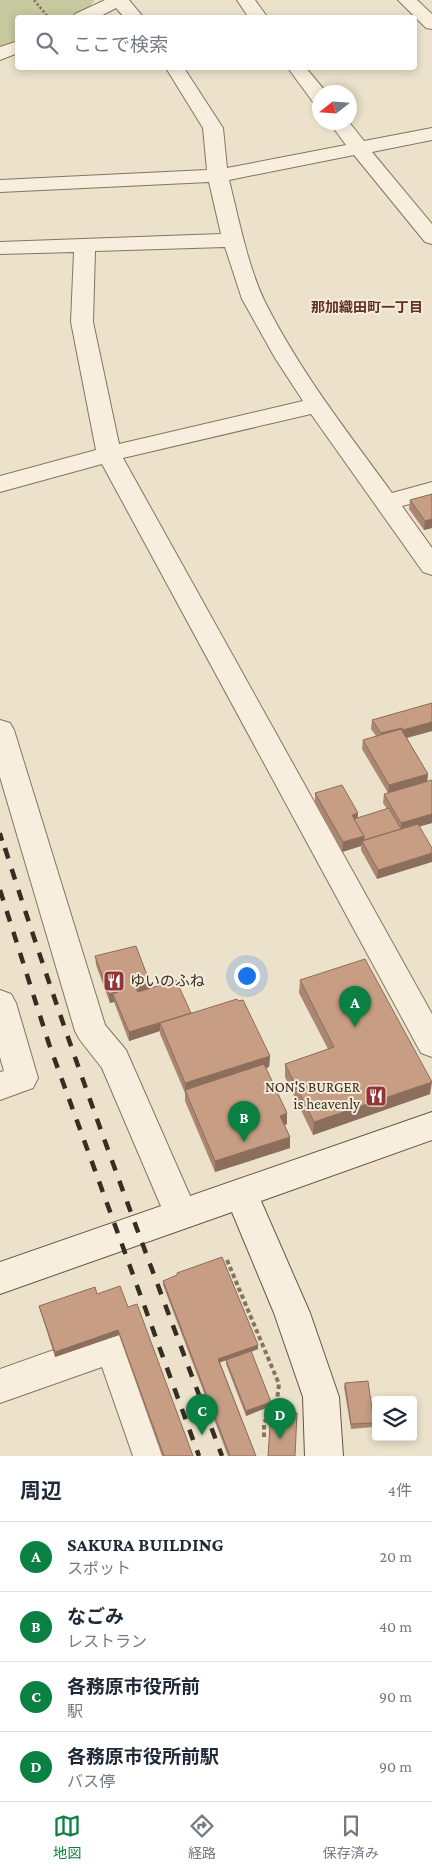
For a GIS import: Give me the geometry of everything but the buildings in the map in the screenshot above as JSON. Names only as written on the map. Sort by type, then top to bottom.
[{"type":"street","points":[[87,15],[119,0],[132,15]]},
{"type":"street","points":[[246,0],[257,15]]},
{"type":"street","points":[[407,0],[432,24]]},
{"type":"street","points":[[0,54],[15,47]]},
{"type":"street","points":[[177,70],[213,128],[218,176],[233,240],[253,299],[286,358],[317,405],[432,566]]},
{"type":"street","points":[[299,70],[312,88]]},
{"type":"street","points":[[344,130],[432,238]]},
{"type":"street","points":[[0,186],[218,176],[432,134]]},
{"type":"street","points":[[0,248],[233,240]]},
{"type":"street","points":[[85,244],[82,322],[109,454],[432,1044]]},
{"type":"street","points":[[0,484],[109,454],[317,405]]},
{"type":"street","points":[[387,502],[432,490]]},
{"type":"street","points":[[0,730],[91,1031],[115,1060],[181,1214]]},
{"type":"street","points":[[0,1003],[22,1078],[0,1086]]},
{"type":"street","points":[[0,1278],[432,1126]]},
{"type":"street","points":[[241,1194],[292,1313],[318,1388],[324,1428],[324,1456]]},
{"type":"street","points":[[0,1386],[113,1346],[152,1456]]},
{"type":"path","points":[[34,0],[46,15]]},
{"type":"path","points":[[227,1260],[279,1384],[276,1408],[264,1422],[264,1437]]},
{"type":"green space","points":[[0,0],[94,0],[89,8],[74,15],[15,15],[15,42],[0,49]]},
{"type":"railway","points":[[0,833],[5,850]]},
{"type":"railway","points":[[5,848],[82,1078],[222,1456]]},
{"type":"railway","points":[[0,890],[49,1044],[199,1456]]},
{"type":"place","name":"ゆいのふね","points":[[114,981]]},
{"type":"place","name":"SAKURA BUILDING","points":[[355,1027]]},
{"type":"place","name":"NON'S BURGER is heavenly","points":[[376,1096]]},
{"type":"place","name":"なごみ","points":[[244,1142]]},
{"type":"place","name":"各務原市役所前","points":[[202,1435]]},
{"type":"place","name":"各務原市役所前駅","points":[[280,1439]]},
{"type":"district","name":"那加織田町一丁目","points":[[367,307]]}]
